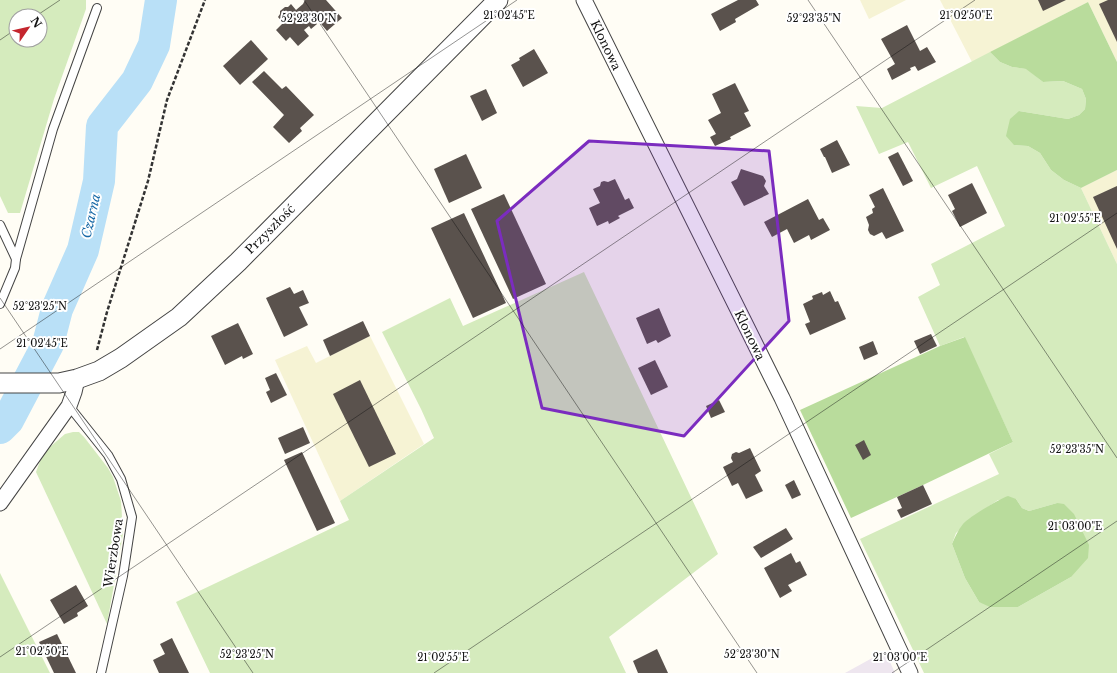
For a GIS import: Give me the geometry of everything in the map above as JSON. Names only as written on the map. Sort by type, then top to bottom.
[{"type":"street","name":"Przyszłość","points":[[0,383],[76,379],[121,358],[179,317],[238,262],[498,0]]},
{"type":"street","name":"Klonowa","points":[[584,0],[782,398],[910,673]]},
{"type":"street","points":[[0,503],[69,406],[74,392],[76,379]]},
{"type":"lane","points":[[0,304],[15,268],[16,259],[53,129],[97,8]]},
{"type":"lane","points":[[0,225],[16,259]]},
{"type":"lane","name":"Wierzbowa","points":[[69,406],[108,455],[121,479],[132,517],[123,576],[101,673]]},
{"type":"path","points":[[76,379],[107,312],[148,182],[166,100],[205,0]]},
{"type":"highlighted area","points":[[589,141],[769,151],[789,321],[684,436],[542,408],[497,221]]},
{"type":"shaded area","points":[[860,0],[906,0],[869,19]]},
{"type":"shaded area","points":[[940,0],[1117,0],[1117,62],[1088,2],[972,62]]},
{"type":"shaded area","points":[[1117,170],[1117,264],[1081,188]]},
{"type":"shaded area","points":[[370,336],[424,444],[340,501],[275,360],[307,346],[316,363]]},
{"type":"shaded area","points":[[885,651],[895,673],[845,673]]},
{"type":"green space","points":[[0,0],[86,0],[86,9],[54,99],[20,213],[8,213],[0,196]]},
{"type":"green space","points":[[1088,2],[1117,62],[1117,170],[1081,188],[1064,180],[1051,170],[1040,153],[1028,146],[1014,145],[1006,136],[1010,119],[1019,111],[1068,119],[1079,115],[1085,109],[1086,99],[1082,89],[1063,81],[1043,82],[1026,69],[1012,67],[1000,62],[990,52]]},
{"type":"green space","points":[[990,52],[1000,62],[1012,67],[1027,69],[1043,82],[1063,81],[1082,89],[1086,99],[1085,109],[1079,115],[1068,119],[1019,111],[1014,145],[1028,146],[1040,153],[1051,170],[1064,180],[1081,188],[1117,264],[1117,673],[924,673],[860,539],[999,474],[989,454],[1013,442],[964,337],[940,346],[918,297],[940,285],[931,264],[1005,226],[977,166],[931,188],[908,142],[879,154],[856,106],[882,108]],"holes":[[[1016,499],[1022,508],[1029,511],[1057,503],[1071,577],[1018,607],[979,602],[965,578],[952,544],[956,533],[982,511],[998,500]]]},
{"type":"green space","points":[[584,272],[718,554],[609,637],[626,673],[210,673],[176,602],[349,520],[340,501],[434,438],[382,332],[450,298],[463,326]]},
{"type":"green space","points":[[965,337],[1013,442],[851,518],[800,410],[940,346]]},
{"type":"green space","points":[[79,432],[84,437],[108,468],[113,477],[121,501],[123,534],[107,624],[36,472],[43,453],[65,434]]},
{"type":"green space","points":[[1008,496],[1016,499],[1022,508],[1029,511],[1057,503],[1064,504],[1074,514],[1089,545],[1088,558],[1071,577],[1018,607],[990,607],[979,602],[965,578],[952,544],[955,536],[966,521],[984,508]]},
{"type":"green space","points":[[0,573],[50,673],[0,673]]},
{"type":"building","points":[[305,0],[326,0],[342,18],[327,31],[317,19],[314,21],[317,24],[311,29],[309,26],[304,30],[309,36],[298,46],[290,37],[286,41],[276,30],[283,23],[278,17],[280,11],[291,4],[296,10]]},
{"type":"building","points":[[738,0],[756,0],[759,5],[735,19],[736,22],[720,31],[711,14]]},
{"type":"building","points":[[1038,0],[1066,0],[1043,11]]},
{"type":"building","points":[[1108,0],[1117,0],[1117,42],[1099,4]]},
{"type":"building","points":[[907,25],[920,51],[927,47],[936,62],[918,71],[915,66],[910,68],[911,70],[892,80],[887,69],[895,64],[881,39]]},
{"type":"building","points":[[251,40],[268,59],[240,85],[223,66]]},
{"type":"building","points":[[534,49],[548,73],[523,87],[511,65]]},
{"type":"building","points":[[264,71],[282,89],[286,86],[314,115],[300,128],[302,131],[289,143],[273,127],[284,115],[252,82]]},
{"type":"building","points":[[735,83],[749,111],[744,113],[751,126],[730,137],[731,139],[715,146],[710,137],[716,134],[708,120],[721,113],[712,94]]},
{"type":"building","points":[[486,89],[497,113],[482,121],[470,96]]},
{"type":"building","points":[[837,140],[850,165],[832,173],[820,149]]},
{"type":"building","points":[[898,152],[913,181],[903,186],[888,157]]},
{"type":"building","points":[[466,154],[482,188],[449,203],[434,169]]},
{"type":"building","points":[[741,169],[763,176],[766,181],[764,186],[769,194],[744,206],[731,182],[737,179]]},
{"type":"building","points":[[615,179],[625,200],[629,198],[634,208],[618,216],[620,218],[609,224],[608,221],[597,226],[589,208],[600,203],[593,189],[600,186],[601,182],[608,182]]},
{"type":"building","points":[[972,183],[987,213],[960,227],[952,211],[955,209],[948,195]]},
{"type":"building","points":[[1117,186],[1117,249],[1093,197]]},
{"type":"building","points":[[883,188],[904,231],[886,239],[882,232],[874,236],[870,234],[866,217],[873,213],[872,209],[875,207],[869,195]]},
{"type":"building","points":[[504,194],[546,284],[513,299],[471,209]]},
{"type":"building","points":[[808,199],[819,220],[823,218],[830,230],[811,240],[809,235],[794,243],[787,229],[772,237],[764,222]]},
{"type":"building","points":[[464,213],[506,303],[473,318],[431,228]]},
{"type":"building","points":[[290,287],[294,294],[303,290],[309,303],[299,307],[308,325],[284,337],[266,298]]},
{"type":"building","points":[[830,291],[835,302],[838,301],[846,319],[810,335],[805,324],[810,322],[803,304],[813,299],[812,296],[822,292],[823,295]]},
{"type":"building","points":[[659,308],[671,336],[658,343],[656,340],[647,344],[636,318]]},
{"type":"building","points":[[363,321],[370,336],[330,356],[323,340]]},
{"type":"building","points":[[238,323],[253,354],[243,359],[242,356],[225,365],[211,336]]},
{"type":"building","points":[[931,334],[937,346],[920,354],[914,341]]},
{"type":"building","points":[[873,341],[878,354],[864,360],[859,347]]},
{"type":"building","points":[[655,360],[668,387],[651,395],[638,368]]},
{"type":"building","points":[[276,373],[287,395],[271,403],[266,392],[270,390],[265,378]]},
{"type":"building","points":[[360,380],[396,454],[369,467],[333,394]]},
{"type":"building","points":[[719,400],[725,412],[711,418],[706,406]]},
{"type":"building","points":[[303,427],[310,443],[285,454],[278,438]]},
{"type":"building","points":[[864,440],[871,455],[863,460],[855,445]]},
{"type":"building","points":[[750,448],[761,471],[755,475],[763,491],[746,499],[738,483],[732,486],[723,467],[733,462],[731,458],[732,454],[736,452],[739,453]]},
{"type":"building","points":[[302,452],[335,523],[317,531],[284,460]]},
{"type":"building","points":[[794,480],[801,495],[792,499],[785,485]]},
{"type":"building","points":[[923,485],[932,504],[901,518],[897,510],[902,508],[897,497]]},
{"type":"building","points":[[786,528],[793,539],[761,558],[753,547]]},
{"type":"building","points":[[791,553],[796,563],[800,561],[807,575],[788,585],[792,591],[780,598],[764,568]]},
{"type":"building","points":[[76,585],[88,606],[77,613],[78,616],[64,624],[50,600]]},
{"type":"building","points":[[57,634],[76,673],[54,673],[39,642]]},
{"type":"building","points":[[172,638],[189,673],[159,673],[153,660],[165,654],[160,644]]},
{"type":"building","points":[[657,649],[668,673],[638,673],[633,661]]},
{"type":"waterway","name":"Czarna","points":[[0,428],[8,420],[48,344],[57,309],[83,250],[99,181],[102,126],[137,81],[154,45],[161,0]]}]
